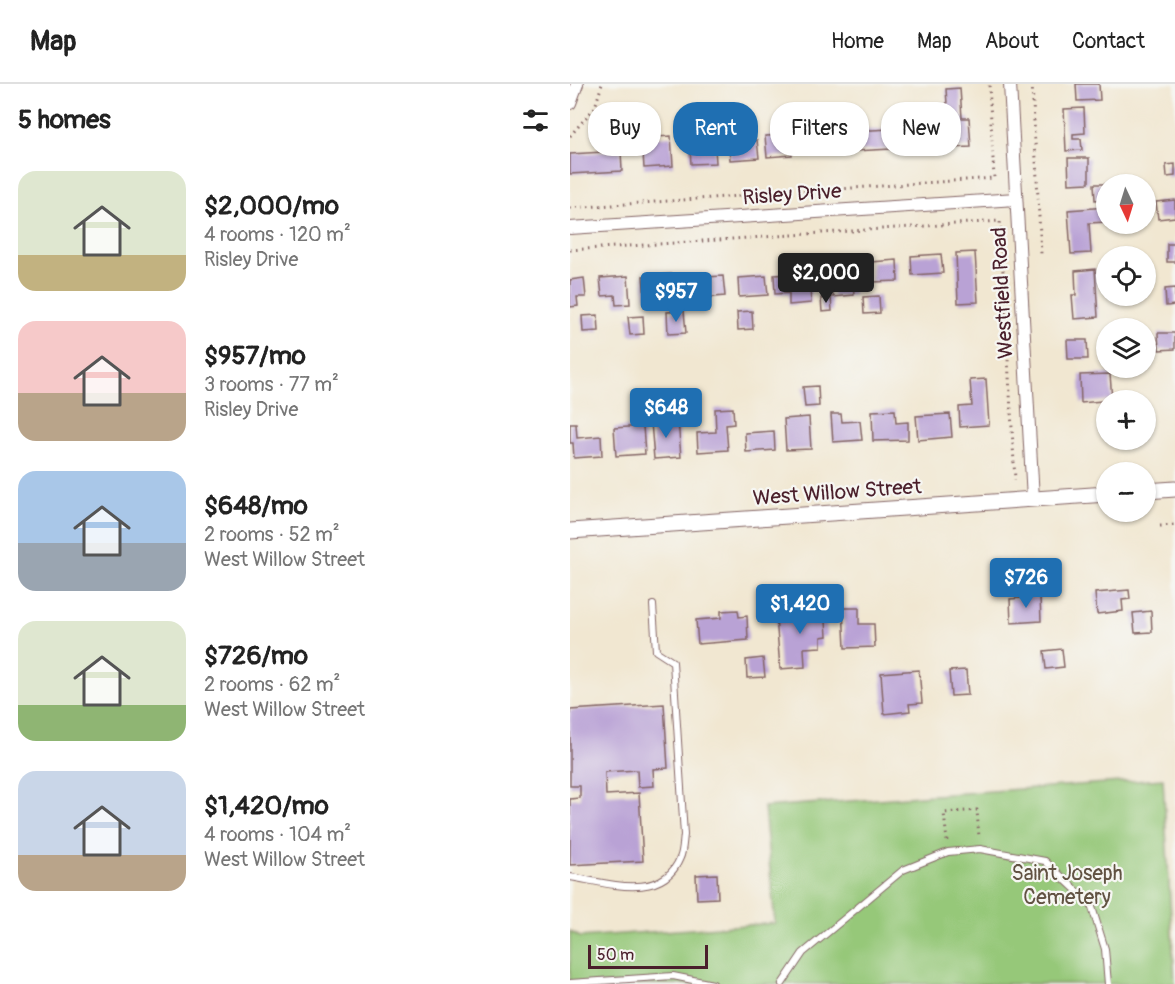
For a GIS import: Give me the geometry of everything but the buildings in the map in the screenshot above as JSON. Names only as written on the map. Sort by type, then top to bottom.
[{"type":"street","points":[[570,103],[577,84]]},
{"type":"street","name":"Westfield Road","points":[[1010,84],[1033,499]]},
{"type":"street","name":"Risley Drive","points":[[570,228],[1016,199]]},
{"type":"street","points":[[1156,490],[1175,489]]},
{"type":"street","name":"West Willow Street","points":[[570,531],[1096,495]]},
{"type":"lane","points":[[570,877],[641,888],[663,880],[680,859],[684,835],[673,662],[656,651],[653,605]]},
{"type":"lane","points":[[782,984],[803,953],[903,870],[948,852],[980,849],[1045,861],[1091,904],[1105,949],[1108,984]]},
{"type":"lane","points":[[570,983],[673,976],[712,984]]},
{"type":"path","points":[[570,136],[596,107],[602,84]]},
{"type":"path","points":[[570,208],[994,178],[989,84]]},
{"type":"path","points":[[1032,84],[1041,254]]},
{"type":"path","points":[[570,249],[1000,221],[1015,480]]},
{"type":"path","points":[[1161,526],[1175,525]]},
{"type":"path","points":[[948,852],[944,813],[977,810],[980,849]]},
{"type":"green space","name":"Saint Joseph Cemetery","points":[[1163,779],[1175,984],[570,984],[570,931],[580,937],[775,923],[764,807]]}]
